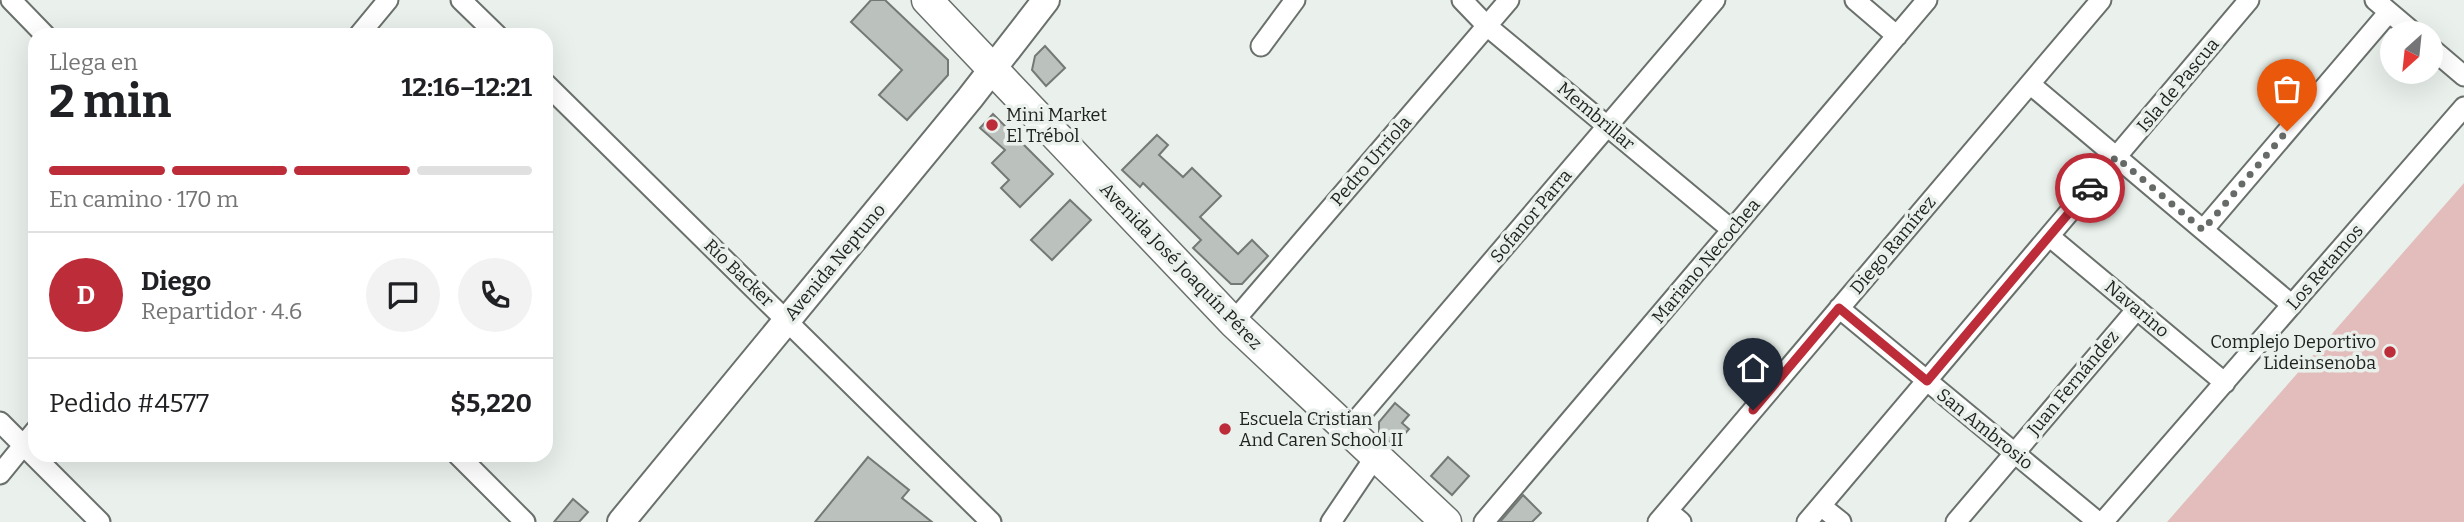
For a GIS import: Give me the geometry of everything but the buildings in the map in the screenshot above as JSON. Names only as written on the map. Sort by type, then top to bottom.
[{"type":"main road","name":"Avenida José Joaquín Pérez","points":[[927,0],[1233,321],[1446,522]]},
{"type":"main road","name":"Avenida Neptuno","points":[[621,522],[994,69],[1046,0]]},
{"type":"street","points":[[11,0],[38,28]]},
{"type":"street","points":[[365,28],[388,0]]},
{"type":"street","points":[[461,0],[490,28]]},
{"type":"street","points":[[1261,47],[1296,0]]},
{"type":"street","name":"Membrillar","points":[[1462,0],[1487,26],[1732,230]]},
{"type":"street","name":"Pedro Urriola","points":[[1233,321],[1509,0]]},
{"type":"street","name":"Sofanor Parra","points":[[1347,431],[1715,0]]},
{"type":"street","points":[[1855,0],[1897,36]]},
{"type":"street","name":"Mariano Necochea","points":[[1484,522],[1927,0]]},
{"type":"street","name":"Diego Ramírez","points":[[1669,518],[1839,308],[2101,0]]},
{"type":"street","name":"Isla de Pascua","points":[[1807,522],[2249,0]]},
{"type":"street","points":[[2203,230],[2382,6],[2400,21]]},
{"type":"street","points":[[2443,58],[2464,76]]},
{"type":"street","points":[[2030,83],[2292,305]]},
{"type":"street","name":"Río Backer","points":[[553,91],[991,522]]},
{"type":"street","name":"Los Retamos","points":[[2100,522],[2225,383],[2464,107]]},
{"type":"street","name":"Navarino","points":[[2049,236],[2225,383]]},
{"type":"street","name":"San Ambrosio","points":[[1839,308],[2100,522]]},
{"type":"street","name":"Juan Fernández","points":[[1956,522],[2137,309]]},
{"type":"street","points":[[0,422],[28,437]]},
{"type":"street","points":[[0,474],[28,439]]},
{"type":"street","points":[[1331,522],[1375,457]]},
{"type":"street","points":[[49,462],[100,522]]},
{"type":"street","points":[[465,462],[525,522]]},
{"type":"street","points":[[1821,506],[1841,522]]},
{"type":"shaded area","name":"Complejo Deportivo Lideinsenoba","points":[[2464,183],[2464,522],[2167,522]]},
{"type":"way so far","points":[[2090,188],[2116,157],[2203,230],[2287,131]]},
{"type":"place","name":"Mini Market El Trébol","points":[[992,125]]},
{"type":"place","name":"Complejo Deportivo Lideinsenoba","points":[[2390,352]]},
{"type":"place","name":"Escuela Cristian And Caren School II","points":[[1225,429]]},
{"type":"route","points":[[1753,410],[1839,308],[1927,381],[2090,188]]}]
